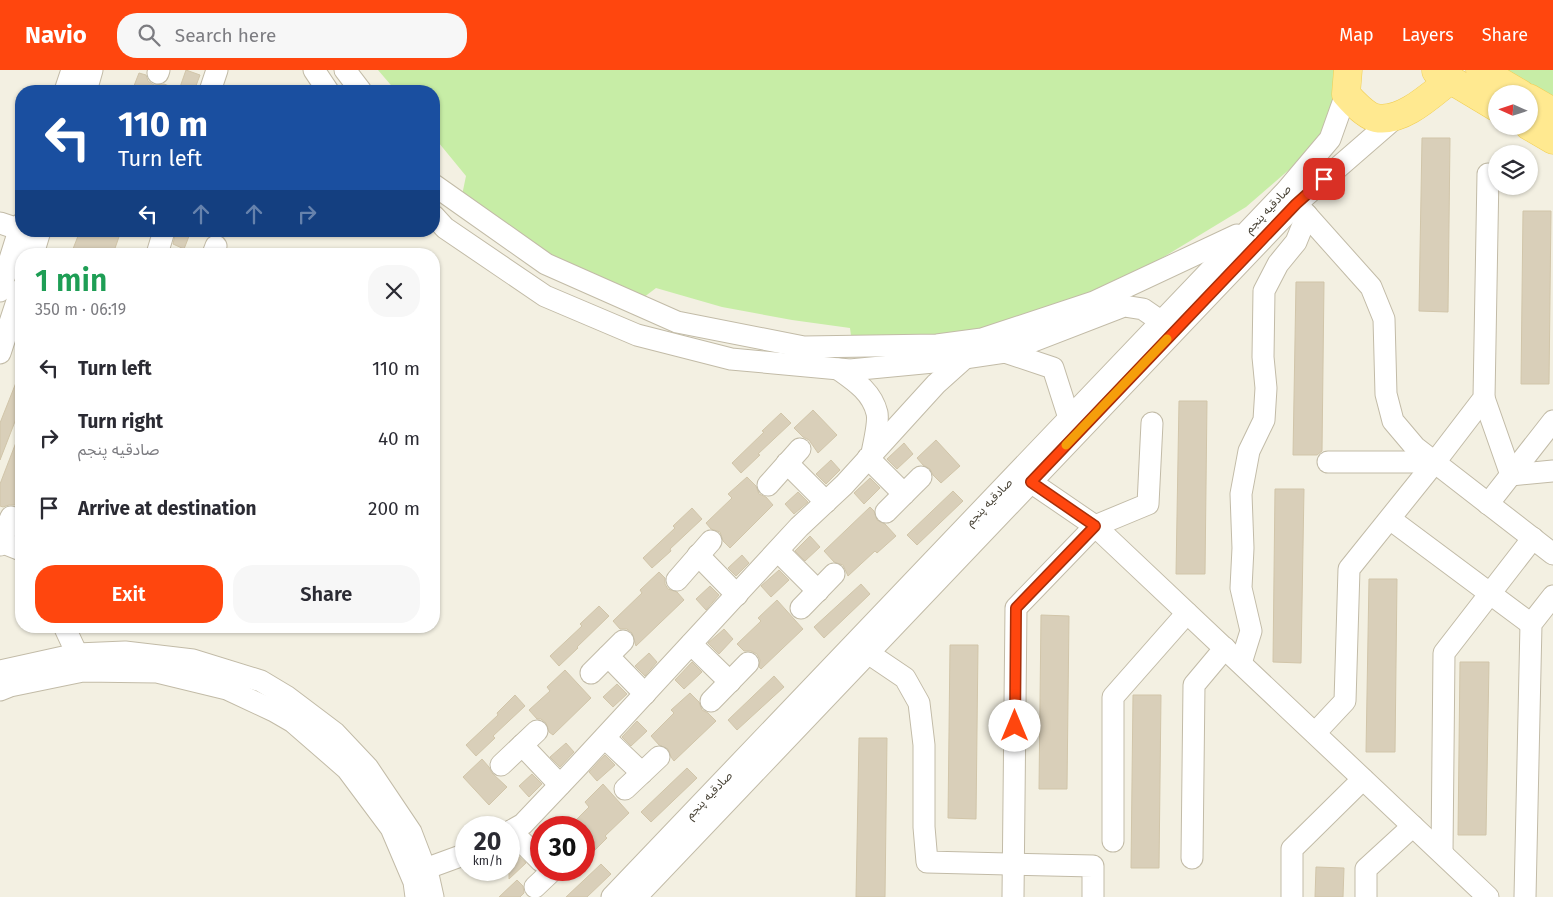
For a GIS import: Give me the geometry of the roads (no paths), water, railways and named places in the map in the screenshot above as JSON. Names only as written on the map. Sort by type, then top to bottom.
[{"type":"main road","points":[[1480,70],[1506,85]]},
{"type":"main road","points":[[1347,82],[1354,104],[1375,118],[1395,118],[1423,101],[1443,75],[1488,102]]},
{"type":"main road","points":[[1538,103],[1553,112]]},
{"type":"main road","points":[[1538,131],[1553,140]]},
{"type":"street","points":[[67,85],[72,70]]},
{"type":"street","points":[[88,85],[92,70]]},
{"type":"street","points":[[212,85],[218,70]]},
{"type":"street","points":[[314,70],[324,85]]},
{"type":"street","points":[[344,70],[356,85]]},
{"type":"street","name":"صادقیه پنجم","points":[[612,897],[861,648],[1168,326],[1249,230],[1296,203],[1330,139],[1347,82]]},
{"type":"street","name":"صادقیه پنجم","points":[[1024,477],[1069,418],[1296,203],[1395,118]]},
{"type":"street","points":[[1488,174],[1484,398],[1511,475]]},
{"type":"street","points":[[440,189],[546,264],[676,322],[804,347],[937,346],[982,339],[1094,302],[1249,230]]},
{"type":"street","points":[[1296,203],[1371,287],[1384,319],[1386,394],[1393,421],[1415,447],[1553,554]]},
{"type":"street","points":[[1241,663],[1251,631],[1241,588],[1243,548],[1242,494],[1249,451],[1264,420],[1266,388],[1263,357],[1264,291],[1278,264],[1296,242],[1296,203]]},
{"type":"street","points":[[440,223],[445,228],[545,296],[637,335],[730,359],[859,370],[965,358],[1004,352],[1124,306],[1143,309],[1168,326]]},
{"type":"street","points":[[0,291],[15,256]]},
{"type":"street","points":[[531,287],[546,264]]},
{"type":"street","points":[[0,353],[15,307]]},
{"type":"street","points":[[1004,352],[1053,368],[1069,418]]},
{"type":"street","points":[[520,826],[605,738],[799,527],[826,502],[936,384],[965,358]]},
{"type":"street","points":[[838,369],[858,383],[870,396],[878,414],[870,456]]},
{"type":"street","points":[[1315,733],[1345,702],[1349,569],[1484,398]]},
{"type":"street","points":[[1488,504],[1553,421]]},
{"type":"street","points":[[1013,897],[1016,608],[1095,526],[1148,504],[1152,424]]},
{"type":"street","points":[[768,484],[794,456],[826,502]]},
{"type":"street","points":[[870,456],[904,494]]},
{"type":"street","points":[[1328,462],[1435,462]]},
{"type":"street","points":[[1511,475],[1553,471]]},
{"type":"street","points":[[886,512],[921,477]]},
{"type":"street","points":[[1024,477],[1095,526],[1488,897]]},
{"type":"street","points":[[11,517],[1,544],[15,548]]},
{"type":"street","points":[[1390,519],[1531,624]]},
{"type":"street","points":[[1442,853],[1444,653],[1533,538]]},
{"type":"street","points":[[677,580],[705,548],[737,596]]},
{"type":"street","points":[[778,551],[818,591]]},
{"type":"street","points":[[801,608],[834,574]]},
{"type":"street","points":[[1525,897],[1531,624],[1553,596]]},
{"type":"street","points":[[1113,841],[1113,697],[1187,613]]},
{"type":"street","points":[[67,633],[77,654]]},
{"type":"street","points":[[591,673],[623,641]]},
{"type":"street","points":[[692,644],[730,682]]},
{"type":"street","points":[[861,648],[905,678],[919,703],[924,745],[926,862],[1093,866],[1093,897]]},
{"type":"street","name":"صادقیه پنجم","points":[[636,897],[861,648]]},
{"type":"street","points":[[1192,858],[1194,685],[1225,648]]},
{"type":"street","points":[[3,679],[77,654],[125,652],[193,660],[261,681],[293,722],[347,769],[391,828],[414,882],[416,897]]},
{"type":"street","points":[[608,656],[645,694]]},
{"type":"street","points":[[711,701],[748,664]]},
{"type":"street","points":[[3,679],[83,671],[156,672],[280,704],[335,733],[368,768],[411,832],[433,897]]},
{"type":"street","points":[[501,764],[529,738],[560,785]]},
{"type":"street","points":[[605,738],[642,773]]},
{"type":"street","points":[[625,789],[659,757]]},
{"type":"street","points":[[1292,897],[1292,849],[1364,779]]},
{"type":"street","points":[[1366,897],[1366,869],[1413,826]]},
{"type":"street","points":[[520,841],[530,850]]},
{"type":"street","points":[[425,869],[455,858]]},
{"type":"street","points":[[534,887],[539,881]]}]
